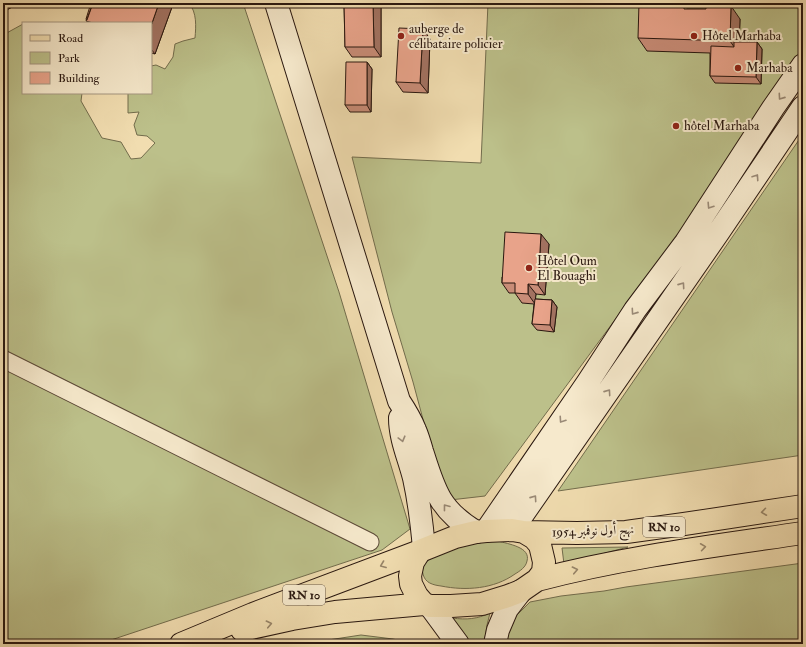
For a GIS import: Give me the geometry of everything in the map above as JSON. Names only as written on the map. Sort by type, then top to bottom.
[{"type":"main road","points":[[276,3],[399,401],[415,430],[437,494],[450,512],[466,526],[481,531],[588,382],[635,310],[686,242],[773,108],[803,65]]},
{"type":"main road","points":[[495,644],[498,630],[507,609],[543,572],[544,562],[540,545],[534,538],[518,531],[803,107]]},
{"type":"main road","points":[[399,401],[400,429],[414,479],[422,528],[422,550],[413,562],[410,576],[411,584],[417,596],[427,605],[458,644]]},
{"type":"main road","name":"نهج أول نوفمبر 1954","points":[[422,550],[455,537],[481,531],[578,533],[626,532],[803,506]]},
{"type":"main road","name":"RN 10","points":[[529,585],[578,570],[660,554],[803,534]]},
{"type":"main road","name":"RN 10","points":[[185,642],[253,614],[422,550]]},
{"type":"main road","points":[[427,605],[451,606],[482,604],[508,596],[529,585]]},
{"type":"main road","name":"RN 10","points":[[185,642],[299,618],[348,611],[427,605]]},
{"type":"street","points":[[3,359],[370,542]]},
{"type":"green space","points":[[189,3],[243,3],[339,292],[410,529],[382,550],[99,644],[3,644],[3,35],[22,25],[22,94],[82,94],[81,101],[102,138],[121,142],[131,159],[141,158],[155,143],[147,136],[137,135],[134,125],[139,112],[128,113],[128,94],[152,94],[152,66],[156,65],[165,69],[173,57],[175,44],[195,38],[196,24],[192,7]]},
{"type":"green space","points":[[488,3],[803,3],[803,53],[727,168],[485,496],[450,500],[443,494],[413,382],[392,312],[352,157],[481,163]]},
{"type":"green space","points":[[803,134],[803,455],[558,491]]},
{"type":"green space","points":[[498,541],[522,549],[526,552],[527,556],[527,561],[524,567],[519,572],[507,579],[480,588],[450,588],[432,584],[424,577],[423,567],[430,559],[467,543]]},
{"type":"green space","points":[[628,547],[564,564],[562,548]]},
{"type":"green space","points":[[803,563],[803,644],[504,644],[516,616],[530,602],[561,596]]},
{"type":"green space","points":[[490,613],[484,644],[467,644],[452,618],[462,619],[481,617]]},
{"type":"green space","points":[[361,635],[393,639],[415,644],[302,644]]},
{"type":"building","points":[[91,3],[93,3],[87,20],[86,19]]},
{"type":"building","points":[[93,3],[159,3],[152,23],[86,21]]},
{"type":"building","points":[[344,3],[373,3],[374,47],[345,47]]},
{"type":"building","points":[[639,3],[684,5],[684,9],[706,9],[706,5],[731,6],[730,41],[638,38]]},
{"type":"building","points":[[399,28],[423,29],[420,83],[396,82]]},
{"type":"building","name":"Marhaba","points":[[734,42],[757,42],[756,77],[710,76],[711,46],[734,47]]},
{"type":"building","points":[[346,62],[367,62],[367,105],[345,105]]},
{"type":"building","name":"Hôtel Oum El Bouaghi","points":[[505,232],[541,234],[538,285],[528,284],[528,294],[515,293],[515,283],[502,283]]},
{"type":"building","points":[[535,299],[552,300],[550,325],[532,324]]},
{"type":"place","name":"auberge de célibataire policier","points":[[401,36]]},
{"type":"place","name":"Hôtel Marhaba","points":[[694,36]]},
{"type":"place","name":"Marhaba","points":[[738,68]]},
{"type":"place","name":"hôtel Marhaba","points":[[676,126]]},
{"type":"place","name":"Hôtel Oum El Bouaghi","points":[[529,268]]}]
